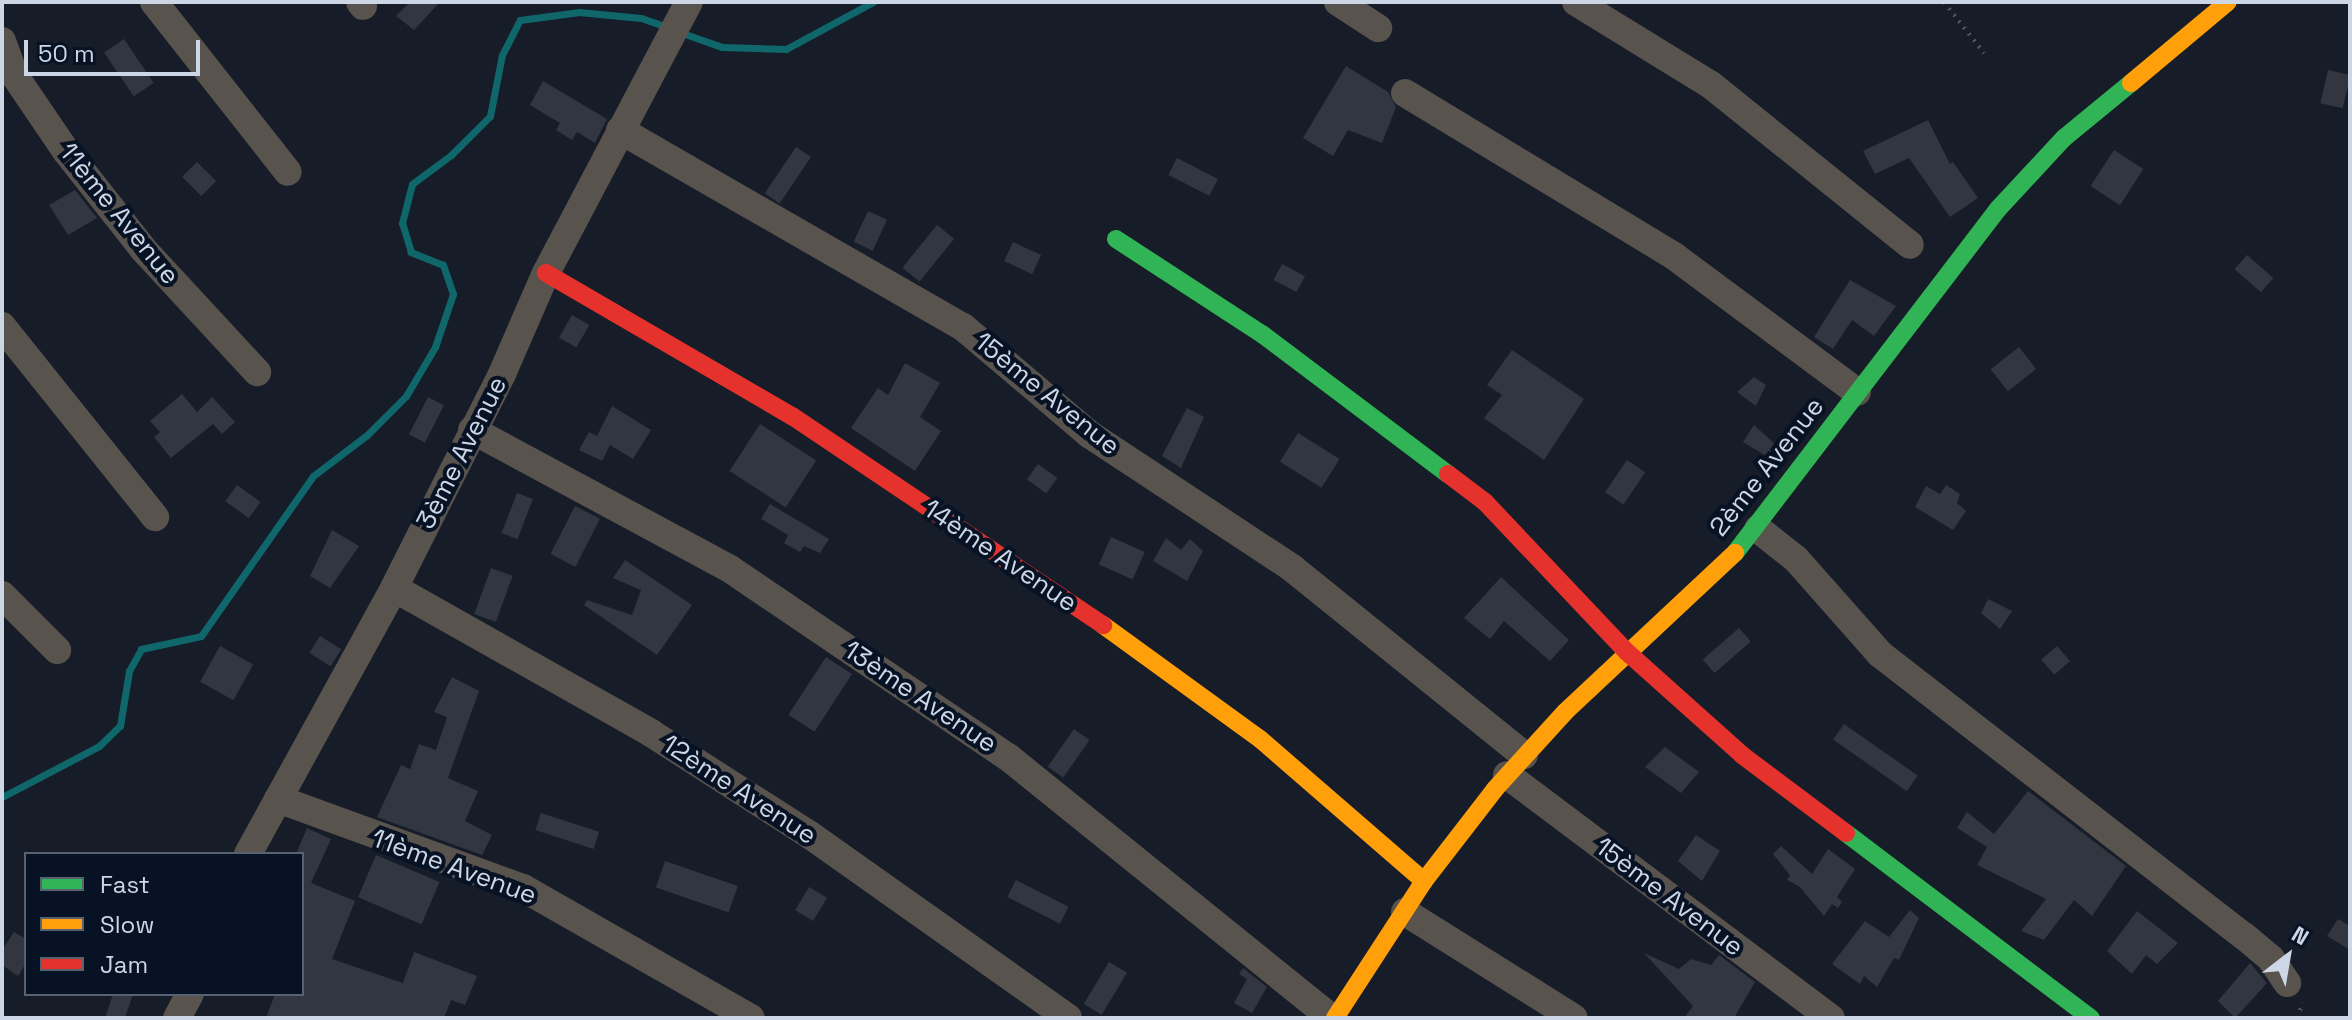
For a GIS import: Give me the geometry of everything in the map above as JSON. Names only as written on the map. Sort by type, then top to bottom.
[{"type":"street","points":[[154,2],[288,172]]},
{"type":"street","name":"3ème Avenue","points":[[249,852],[394,588],[546,273],[689,2]]},
{"type":"street","points":[[1338,2],[1378,28]]},
{"type":"street","points":[[1576,2],[1711,85],[1910,245]]},
{"type":"street","name":"2ème Avenue","points":[[1334,1018],[1424,881],[1516,765],[1627,652],[1758,529],[1857,392],[2023,179],[2064,138],[2228,2]]},
{"type":"street","name":"11ème Avenue","points":[[2,41],[15,76],[66,151],[143,249],[257,372]]},
{"type":"street","points":[[1405,93],[1674,256],[1857,392]]},
{"type":"street","name":"15ème Avenue","points":[[620,130],[963,327],[1089,434],[1292,568],[1516,765],[1831,1018]]},
{"type":"street","points":[[1116,239],[1262,334],[1485,502],[1627,652],[1792,796],[2091,1018]]},
{"type":"street","name":"14ème Avenue","points":[[546,273],[792,416],[1119,636],[1260,739],[1424,881]]},
{"type":"street","points":[[2,326],[155,517]]},
{"type":"street","name":"13ème Avenue","points":[[472,430],[730,569],[1008,757],[1334,1018]]},
{"type":"street","points":[[1758,529],[1796,559],[1880,654],[2244,936],[2271,959],[2287,983]]},
{"type":"street","name":"12ème Avenue","points":[[394,588],[638,725],[822,844],[1068,1018]]},
{"type":"street","points":[[2,595],[57,650]]},
{"type":"street","name":"11ème Avenue","points":[[278,799],[438,862],[523,888],[751,1018]]},
{"type":"street","points":[[1405,912],[1574,1018]]},
{"type":"street","points":[[177,1018],[189,996]]},
{"type":"path","points":[[1944,2],[1984,53]]},
{"type":"building","points":[[410,2],[440,2],[414,30],[396,16]]},
{"type":"building","points":[[124,39],[154,83],[134,96],[104,52]]},
{"type":"building","points":[[1346,66],[1388,92],[1396,107],[1382,143],[1348,130],[1333,156],[1303,138]]},
{"type":"building","points":[[2328,70],[2350,75],[2343,108],[2320,103]]},
{"type":"building","points":[[543,81],[607,119],[595,143],[577,132],[572,140],[556,130],[560,123],[530,105]]},
{"type":"building","points":[[1928,120],[1950,164],[1953,162],[1978,198],[1950,217],[1909,158],[1875,174],[1863,151]]},
{"type":"building","points":[[796,147],[811,157],[780,203],[765,193]]},
{"type":"building","points":[[2114,150],[2143,169],[2120,205],[2091,186]]},
{"type":"building","points":[[1177,158],[1218,179],[1209,196],[1168,175]]},
{"type":"building","points":[[197,162],[216,181],[201,196],[182,177]]},
{"type":"building","points":[[75,190],[97,218],[68,235],[49,205]]},
{"type":"building","points":[[868,211],[887,220],[873,251],[854,242]]},
{"type":"building","points":[[937,225],[954,239],[919,282],[902,268]]},
{"type":"building","points":[[1013,242],[1041,255],[1032,274],[1004,261]]},
{"type":"building","points":[[2247,255],[2273,278],[2261,292],[2235,269]]},
{"type":"building","points":[[1282,264],[1305,276],[1297,292],[1274,280]]},
{"type":"building","points":[[1850,280],[1896,306],[1874,336],[1852,320],[1833,349],[1814,337]]},
{"type":"building","points":[[572,315],[589,325],[576,348],[559,338]]},
{"type":"building","points":[[2019,347],[2036,369],[2008,391],[1991,369]]},
{"type":"building","points":[[1512,350],[1584,399],[1544,460],[1484,418],[1502,395],[1487,385]]},
{"type":"building","points":[[905,363],[940,383],[920,417],[941,431],[915,471],[851,428],[878,388],[888,395]]},
{"type":"building","points":[[1754,377],[1766,385],[1756,406],[1737,392]]},
{"type":"building","points":[[182,394],[197,412],[212,397],[235,422],[222,434],[213,424],[171,458],[154,437],[160,432],[150,421]]},
{"type":"building","points":[[428,397],[444,405],[425,443],[409,434]]},
{"type":"building","points":[[612,406],[651,430],[633,459],[610,445],[602,461],[579,450],[589,432],[597,436]]},
{"type":"building","points":[[1187,408],[1204,417],[1181,468],[1162,456]]},
{"type":"building","points":[[760,424],[816,460],[786,507],[730,471]]},
{"type":"building","points":[[1754,425],[1785,453],[1778,463],[1743,442]]},
{"type":"building","points":[[1298,433],[1340,459],[1322,488],[1280,462]]},
{"type":"building","points":[[1627,460],[1645,472],[1623,505],[1605,492]]},
{"type":"building","points":[[1038,464],[1057,478],[1046,493],[1027,479]]},
{"type":"building","points":[[237,485],[260,502],[249,518],[225,501]]},
{"type":"building","points":[[1946,485],[1960,494],[1957,503],[1966,511],[1953,530],[1915,507],[1926,486],[1940,494]]},
{"type":"building","points":[[517,493],[533,499],[517,539],[502,533]]},
{"type":"building","points":[[770,504],[829,539],[820,553],[804,546],[800,552],[784,543],[788,535],[761,519]]},
{"type":"building","points":[[575,506],[600,519],[575,567],[550,554]]},
{"type":"building","points":[[332,530],[359,546],[330,588],[310,576]]},
{"type":"building","points":[[1111,537],[1145,552],[1133,579],[1099,564]]},
{"type":"building","points":[[1166,538],[1181,550],[1190,539],[1203,551],[1187,581],[1153,561]]},
{"type":"building","points":[[625,560],[692,605],[657,655],[584,605],[587,600],[632,615],[641,590],[613,578]]},
{"type":"building","points":[[491,568],[513,576],[496,622],[474,614]]},
{"type":"building","points":[[1501,577],[1569,640],[1550,661],[1504,621],[1490,639],[1464,618]]},
{"type":"building","points":[[1988,599],[2012,611],[2000,629],[1981,613]]},
{"type":"building","points":[[1739,628],[1751,642],[1715,673],[1703,659]]},
{"type":"building","points":[[320,636],[341,649],[331,666],[309,653]]},
{"type":"building","points":[[220,646],[253,664],[233,700],[200,682]]},
{"type":"building","points":[[2057,646],[2070,661],[2054,675],[2041,660]]},
{"type":"building","points":[[826,657],[852,674],[814,732],[788,715]]},
{"type":"building","points":[[452,677],[479,691],[448,778],[478,791],[465,821],[492,835],[482,855],[377,817],[401,765],[410,769],[419,744],[436,750],[447,717],[434,712]]},
{"type":"building","points":[[1844,724],[1918,776],[1907,791],[1833,740]]},
{"type":"building","points":[[1074,729],[1090,740],[1063,778],[1048,767]]},
{"type":"building","points":[[1665,747],[1699,772],[1681,793],[1645,767]]},
{"type":"building","points":[[2028,791],[2126,866],[2092,916],[2074,900],[2044,940],[2021,931],[2046,899],[1977,865],[1987,847],[1957,828],[1967,812],[1994,834]]},
{"type":"building","points":[[541,813],[599,832],[593,849],[535,830]]},
{"type":"building","points":[[307,828],[331,839],[311,883],[355,901],[332,959],[403,983],[414,952],[477,976],[465,1005],[451,1000],[444,1018],[266,1018],[274,996],[304,996],[304,852],[297,852]]},
{"type":"building","points":[[1696,835],[1720,851],[1702,881],[1678,861]]},
{"type":"building","points":[[1781,846],[1812,874],[1828,849],[1855,869],[1837,897],[1842,902],[1838,908],[1832,904],[1824,916],[1800,887],[1787,880],[1790,875],[1773,854]]},
{"type":"building","points":[[376,855],[440,882],[422,924],[358,897]]},
{"type":"building","points":[[665,861],[738,886],[729,913],[656,887]]},
{"type":"building","points":[[1016,880],[1069,907],[1060,924],[1007,897]]},
{"type":"building","points":[[809,887],[827,898],[813,921],[795,910]]},
{"type":"building","points":[[1910,910],[1919,918],[1899,960],[1894,958],[1877,987],[1864,976],[1860,984],[1832,964],[1865,921],[1889,937]]},
{"type":"building","points":[[2137,911],[2178,943],[2157,964],[2146,955],[2132,974],[2107,951]]},
{"type":"building","points":[[2338,919],[2350,926],[2350,950],[2327,936]]},
{"type":"building","points":[[14,932],[24,938],[24,966],[18,976],[2,965],[2,950]]},
{"type":"building","points":[[1644,953],[1679,969],[1691,959],[1711,965],[1719,955],[1755,982],[1734,1018],[1684,1018],[1693,1006]]},
{"type":"building","points":[[1109,962],[1127,973],[1102,1015],[1084,1004]]},
{"type":"building","points":[[2250,963],[2267,983],[2235,1018],[2218,1001]]},
{"type":"building","points":[[1243,968],[1267,987],[1252,1013],[1234,1003],[1247,979],[1239,974]]},
{"type":"building","points":[[112,996],[132,996],[125,1018],[105,1018]]},
{"type":"waterway","points":[[682,33],[722,47],[786,49],[873,2]]},
{"type":"waterway","points":[[2,797],[99,746],[120,726],[129,671],[141,649],[201,636],[313,476],[367,435],[406,396],[435,347],[453,294],[443,265],[411,252],[402,223],[412,184],[451,155],[490,116],[502,55],[520,20],[579,12],[641,18],[667,27]]},
{"type":"traffic: fast","points":[[1735,553],[1998,209],[2064,138],[2131,83]]},
{"type":"traffic: fast","points":[[1116,239],[1262,334],[1448,474]]},
{"type":"traffic: fast","points":[[1846,833],[2091,1018]]},
{"type":"traffic: slow","points":[[2131,83],[2228,2]]},
{"type":"traffic: slow","points":[[1335,1018],[1424,881],[1495,789],[1565,712],[1735,553]]},
{"type":"traffic: slow","points":[[1103,625],[1260,739],[1424,881]]},
{"type":"traffic: jam","points":[[546,273],[792,416],[1103,625]]},
{"type":"traffic: jam","points":[[1448,474],[1485,502],[1627,652],[1742,755],[1846,833]]}]
